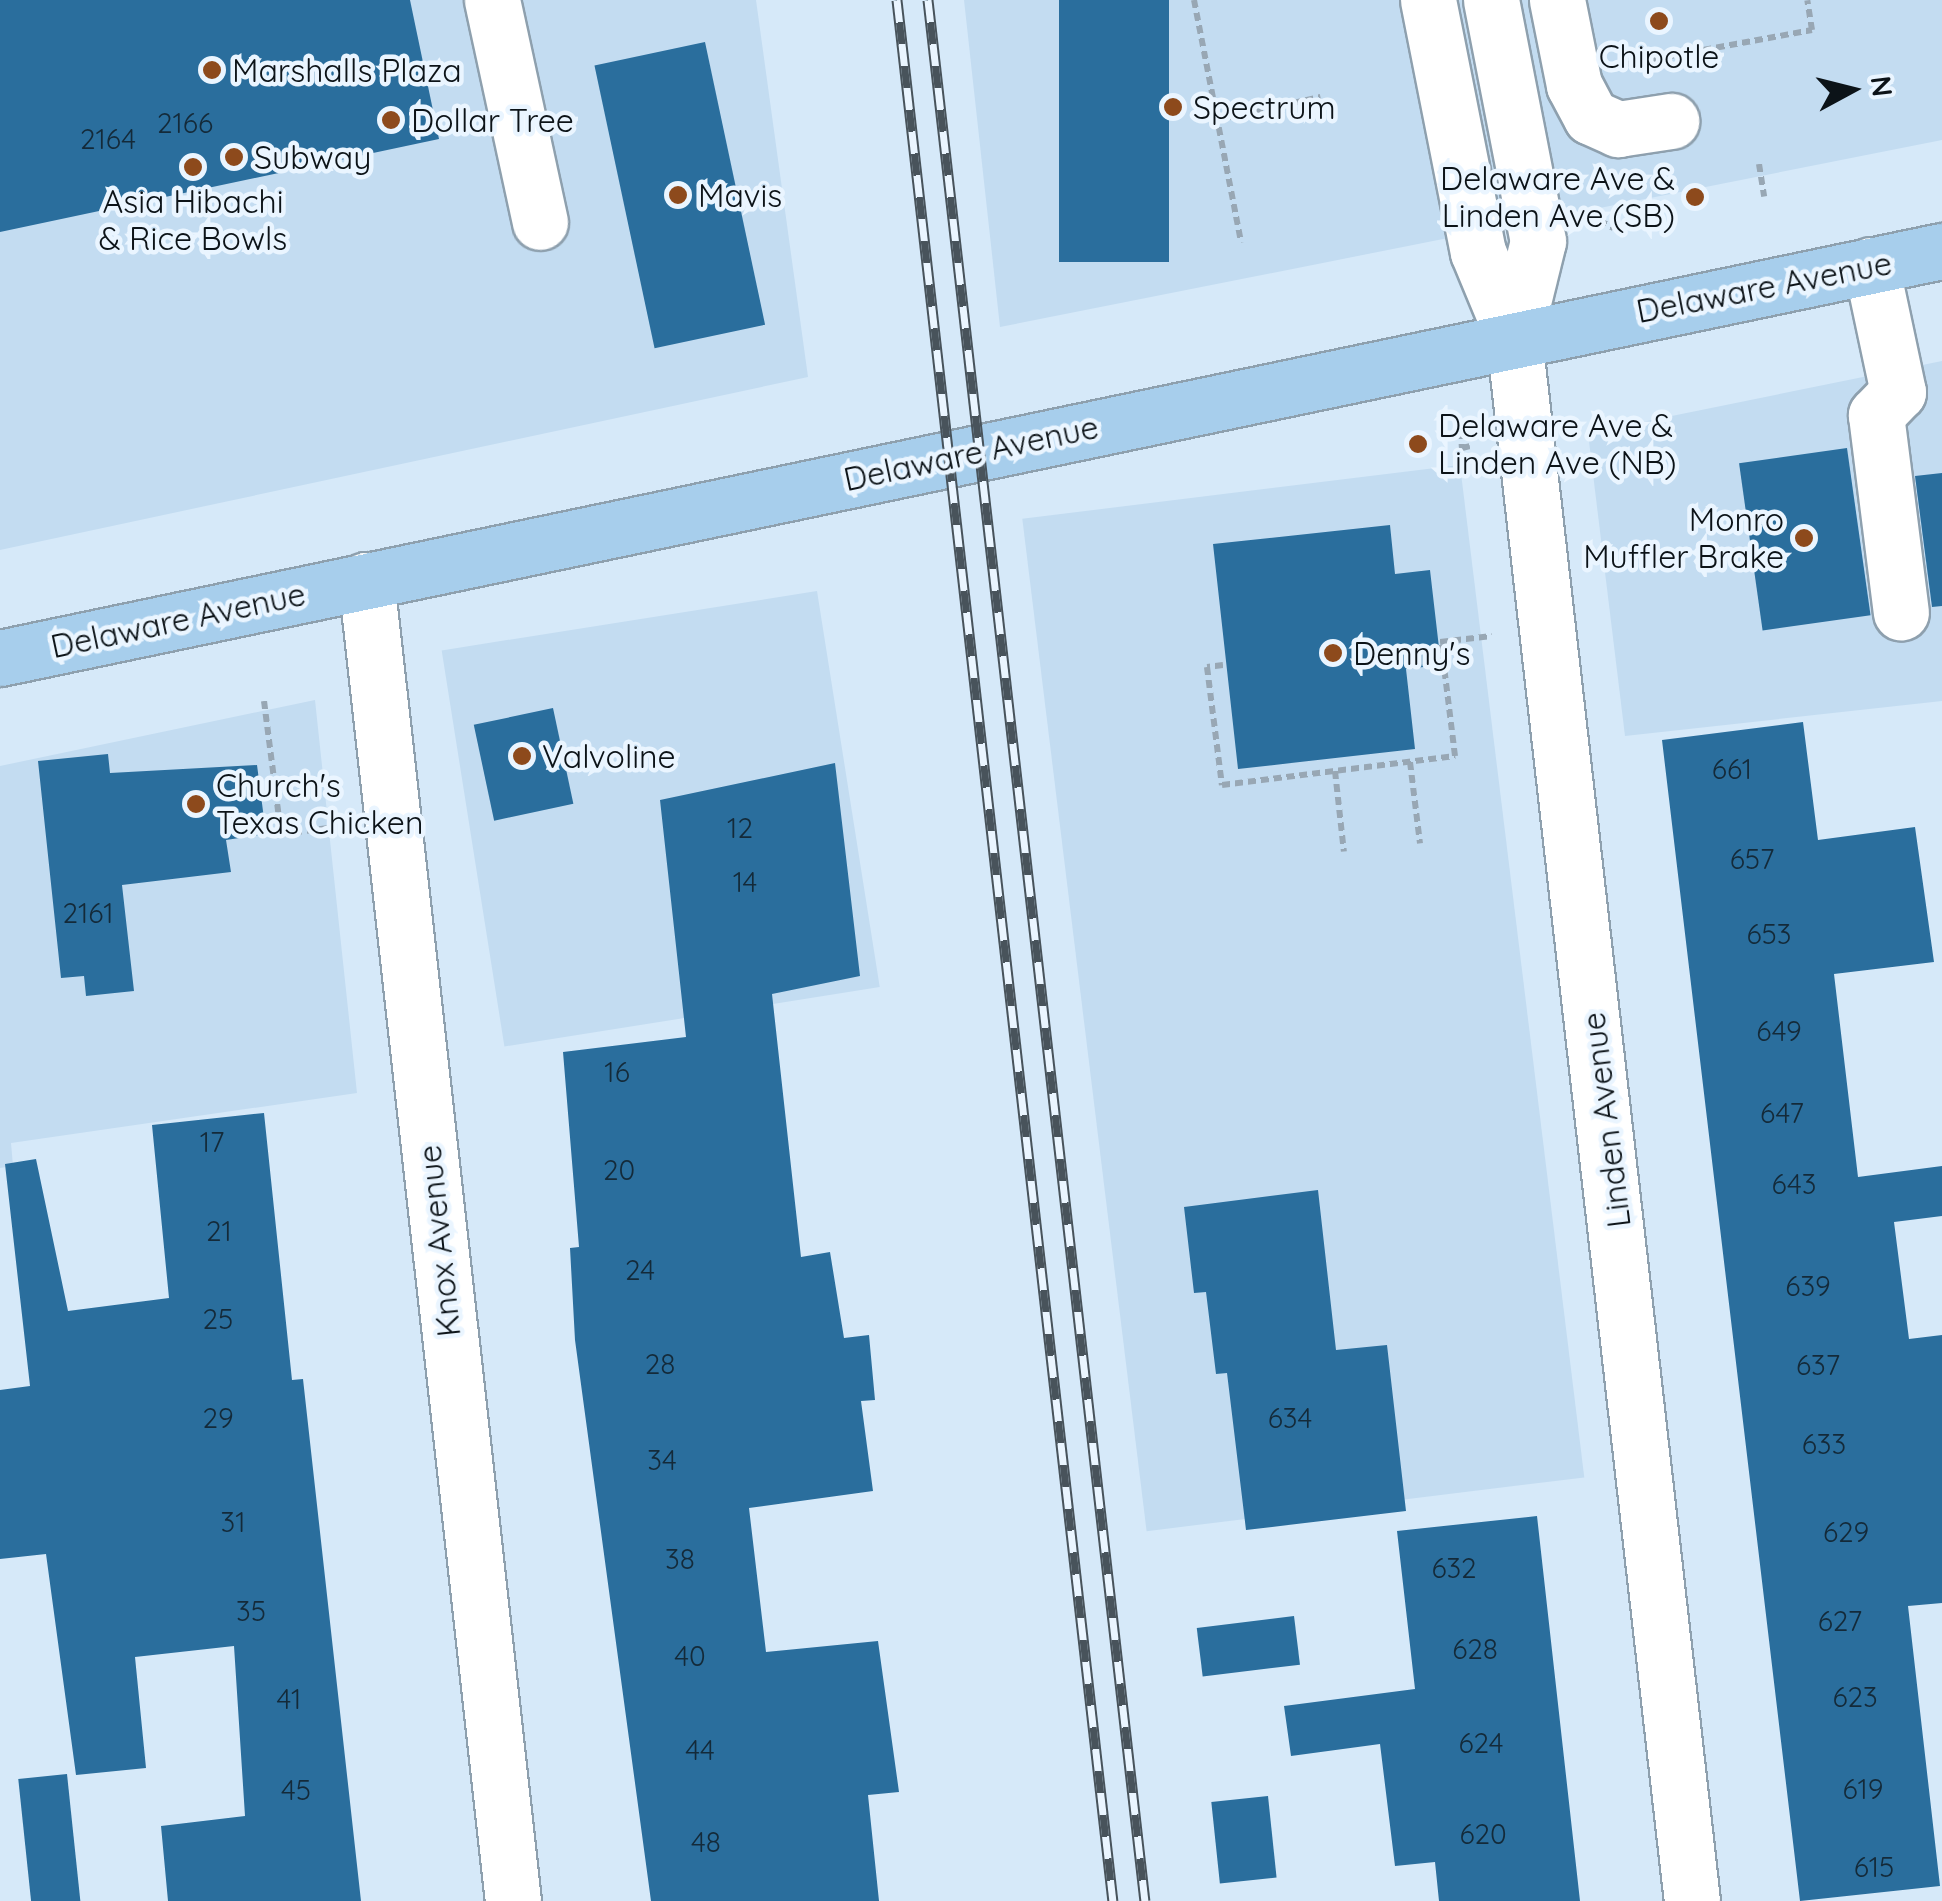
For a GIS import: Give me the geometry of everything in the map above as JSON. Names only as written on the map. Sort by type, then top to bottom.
[{"type":"main road","name":"Delaware Avenue","points":[[0,658],[1942,251]]},
{"type":"street","points":[[492,0],[540,222]]},
{"type":"street","points":[[1428,0],[1478,252],[1514,339]]},
{"type":"street","points":[[1491,0],[1538,241],[1514,339]]},
{"type":"street","points":[[1557,0],[1574,85],[1590,117],[1618,128],[1671,121]]},
{"type":"street","points":[[1871,265],[1898,392],[1876,415],[1901,612]]},
{"type":"street","name":"Linden Avenue","points":[[1514,339],[1692,1901]]},
{"type":"street","name":"Knox Avenue","points":[[366,580],[513,1901]]},
{"type":"path","points":[[1194,0],[1242,242]]},
{"type":"path","points":[[1622,66],[1812,30],[1807,0]]},
{"type":"path","points":[[1720,47],[1722,58]]},
{"type":"path","points":[[1217,120],[1320,97]]},
{"type":"path","points":[[1759,164],[1764,197]]},
{"type":"path","points":[[1595,230],[1613,228]]},
{"type":"path","points":[[1461,431],[1462,448]]},
{"type":"path","points":[[1223,665],[1207,666],[1222,785],[1455,756],[1440,642],[1506,634]]},
{"type":"path","points":[[264,702],[281,834],[336,827]]},
{"type":"path","points":[[1410,762],[1420,844]]},
{"type":"path","points":[[1335,771],[1344,852]]},
{"type":"shaded area","points":[[0,0],[756,0],[808,377],[0,550]]},
{"type":"shaded area","points":[[964,0],[1942,0],[1942,140],[1000,327]]},
{"type":"shaded area","points":[[1942,361],[1942,701],[1625,736],[1588,433]]},
{"type":"shaded area","points":[[1460,465],[1584,1477],[1147,1531],[1022,519]]},
{"type":"shaded area","points":[[817,591],[880,987],[504,1047],[442,650]]},
{"type":"shaded area","points":[[315,700],[357,1093],[11,1143],[13,1166],[0,1168],[0,766]]},
{"type":"building","name":"Marshalls Plaza","points":[[0,0],[410,0],[439,139],[0,232]]},
{"type":"building","points":[[1059,0],[1169,0],[1169,262],[1059,262]]},
{"type":"building","name":"Mavis","points":[[705,42],[765,325],[655,348],[594,65]]},
{"type":"building","name":"Monro Muffler Brake","points":[[1847,448],[1871,615],[1763,631],[1739,463]]},
{"type":"building","points":[[1942,473],[1942,606],[1932,607],[1915,476]]},
{"type":"building","name":"Denny's","points":[[1390,525],[1395,574],[1430,570],[1441,665],[1406,669],[1415,749],[1238,769],[1213,544]]},
{"type":"building","name":"Valvoline","points":[[553,708],[573,804],[494,821],[474,725]]},
{"type":"building","points":[[1803,722],[1818,840],[1915,827],[1934,962],[1834,974],[1858,1177],[1942,1166],[1942,1216],[1894,1222],[1909,1339],[1942,1335],[1942,1603],[1908,1606],[1940,1886],[1800,1901],[1662,740]]},
{"type":"building","points":[[108,754],[110,773],[257,765],[266,834],[226,840],[231,872],[122,885],[134,991],[86,996],[84,976],[61,978],[38,761]]},
{"type":"building","points":[[835,763],[860,976],[772,994],[801,1257],[830,1252],[844,1338],[869,1335],[875,1400],[861,1401],[873,1491],[749,1508],[766,1652],[878,1641],[899,1792],[868,1795],[879,1901],[651,1901],[575,1340],[570,1248],[579,1247],[563,1052],[686,1037],[660,800]]},
{"type":"building","points":[[264,1113],[292,1380],[303,1379],[361,1901],[168,1901],[161,1826],[245,1816],[234,1646],[135,1657],[146,1768],[76,1775],[46,1554],[0,1559],[0,1390],[30,1386],[5,1164],[36,1159],[68,1311],[169,1298],[152,1125]]},
{"type":"building","points":[[1318,1190],[1336,1350],[1387,1345],[1406,1511],[1246,1530],[1227,1373],[1216,1374],[1206,1292],[1194,1293],[1184,1207]]},
{"type":"building","points":[[1537,1516],[1580,1901],[1439,1901],[1435,1862],[1395,1866],[1380,1744],[1291,1756],[1284,1706],[1415,1689],[1397,1531]]},
{"type":"building","points":[[1294,1616],[1300,1665],[1203,1677],[1197,1628]]},
{"type":"building","points":[[67,1774],[80,1901],[31,1901],[18,1779]]},
{"type":"building","points":[[1268,1796],[1277,1878],[1220,1884],[1211,1802]]},
{"type":"railway","points":[[897,0],[1113,1901]]},
{"type":"railway","points":[[928,0],[1145,1901]]},
{"type":"place","name":"Chipotle","points":[[1659,21]]},
{"type":"place","name":"Marshalls Plaza","points":[[212,70]]},
{"type":"place","name":"Spectrum","points":[[1173,107]]},
{"type":"place","name":"Dollar Tree","points":[[391,120]]},
{"type":"place","name":"Subway","points":[[234,157]]},
{"type":"place","name":"Asia Hibachi & Rice Bowls","points":[[193,167]]},
{"type":"place","name":"Mavis","points":[[678,195]]},
{"type":"place","name":"Delaware Ave & Linden Ave (SB)","points":[[1695,197]]},
{"type":"place","name":"Delaware Ave & Linden Ave (NB)","points":[[1418,444]]},
{"type":"place","name":"Monro Muffler Brake","points":[[1804,538]]},
{"type":"place","name":"Denny's","points":[[1333,653]]},
{"type":"place","name":"Valvoline","points":[[522,756]]},
{"type":"place","name":"Church's Texas Chicken","points":[[196,804]]}]
